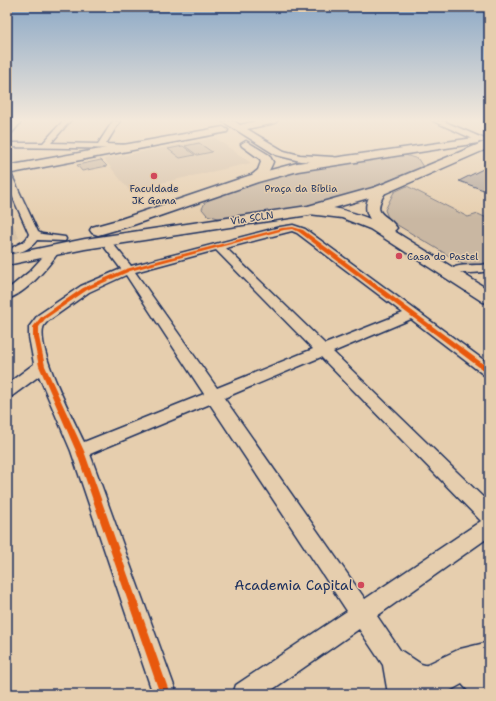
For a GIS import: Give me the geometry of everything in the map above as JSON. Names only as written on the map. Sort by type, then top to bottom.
[{"type":"main road","points":[[7,170],[73,154]]},
{"type":"main road","points":[[253,179],[262,172],[267,162],[265,157],[260,154]]},
{"type":"main road","points":[[284,154],[309,160],[333,160]]},
{"type":"main road","name":"Via SCLN","points":[[10,254],[58,244],[253,179],[297,167],[333,160],[385,154]]},
{"type":"main road","points":[[395,154],[420,158],[427,163],[428,170]]},
{"type":"main road","name":"Via SCLN","points":[[58,244],[105,241],[309,210],[381,190],[464,154]]},
{"type":"main road","points":[[381,190],[374,198],[372,205],[376,218],[388,227],[459,269],[484,276]]},
{"type":"main road","points":[[195,198],[191,205],[192,212],[199,218],[220,223]]},
{"type":"main road","points":[[309,210],[348,215],[369,223],[489,298]]},
{"type":"main road","points":[[450,675],[475,672],[489,688]]},
{"type":"street","points":[[7,174],[34,234],[33,240],[10,254]]},
{"type":"street","points":[[165,694],[80,451],[42,366],[36,337],[36,327],[43,318],[84,289],[128,270],[284,229],[297,229],[489,371]]},
{"type":"street","points":[[7,295],[38,272],[58,244],[34,234]]},
{"type":"street","points":[[105,241],[128,270],[392,658],[397,671],[400,694]]},
{"type":"street","points":[[218,246],[489,516]]},
{"type":"street","points":[[80,451],[324,352],[412,314]]},
{"type":"street","points":[[7,392],[42,366]]},
{"type":"street","points":[[245,694],[489,526]]},
{"type":"street","points":[[392,658],[407,670],[418,676],[450,675]]},
{"type":"shaded area","name":"Faculdade JK Gama","points":[[132,154],[238,154],[251,163],[129,190],[104,159]]},
{"type":"shaded area","points":[[7,210],[19,238],[7,241]]},
{"type":"green space","points":[[174,154],[195,155],[180,158]]},
{"type":"green space","name":"Praça da Bíblia","points":[[405,155],[418,159],[423,167],[360,192],[292,210],[222,219],[207,215],[202,209],[206,200],[297,169],[374,157]]},
{"type":"green space","points":[[101,160],[107,166],[82,171],[77,165]]},
{"type":"green space","points":[[407,186],[468,217],[478,214],[489,219],[489,261],[477,266],[466,266],[389,220],[385,210],[394,192]]},
{"type":"building","points":[[489,166],[489,192],[459,181]]},
{"type":"cycle path","points":[[165,694],[80,451],[42,366],[36,337],[36,327],[43,318],[85,289],[128,270],[284,229],[293,228],[301,231],[489,371]]},
{"type":"place","name":"Faculdade JK Gama","points":[[154,176]]},
{"type":"place","name":"Casa do Pastel","points":[[399,256]]},
{"type":"place","name":"Academia Capital","points":[[361,585]]}]
